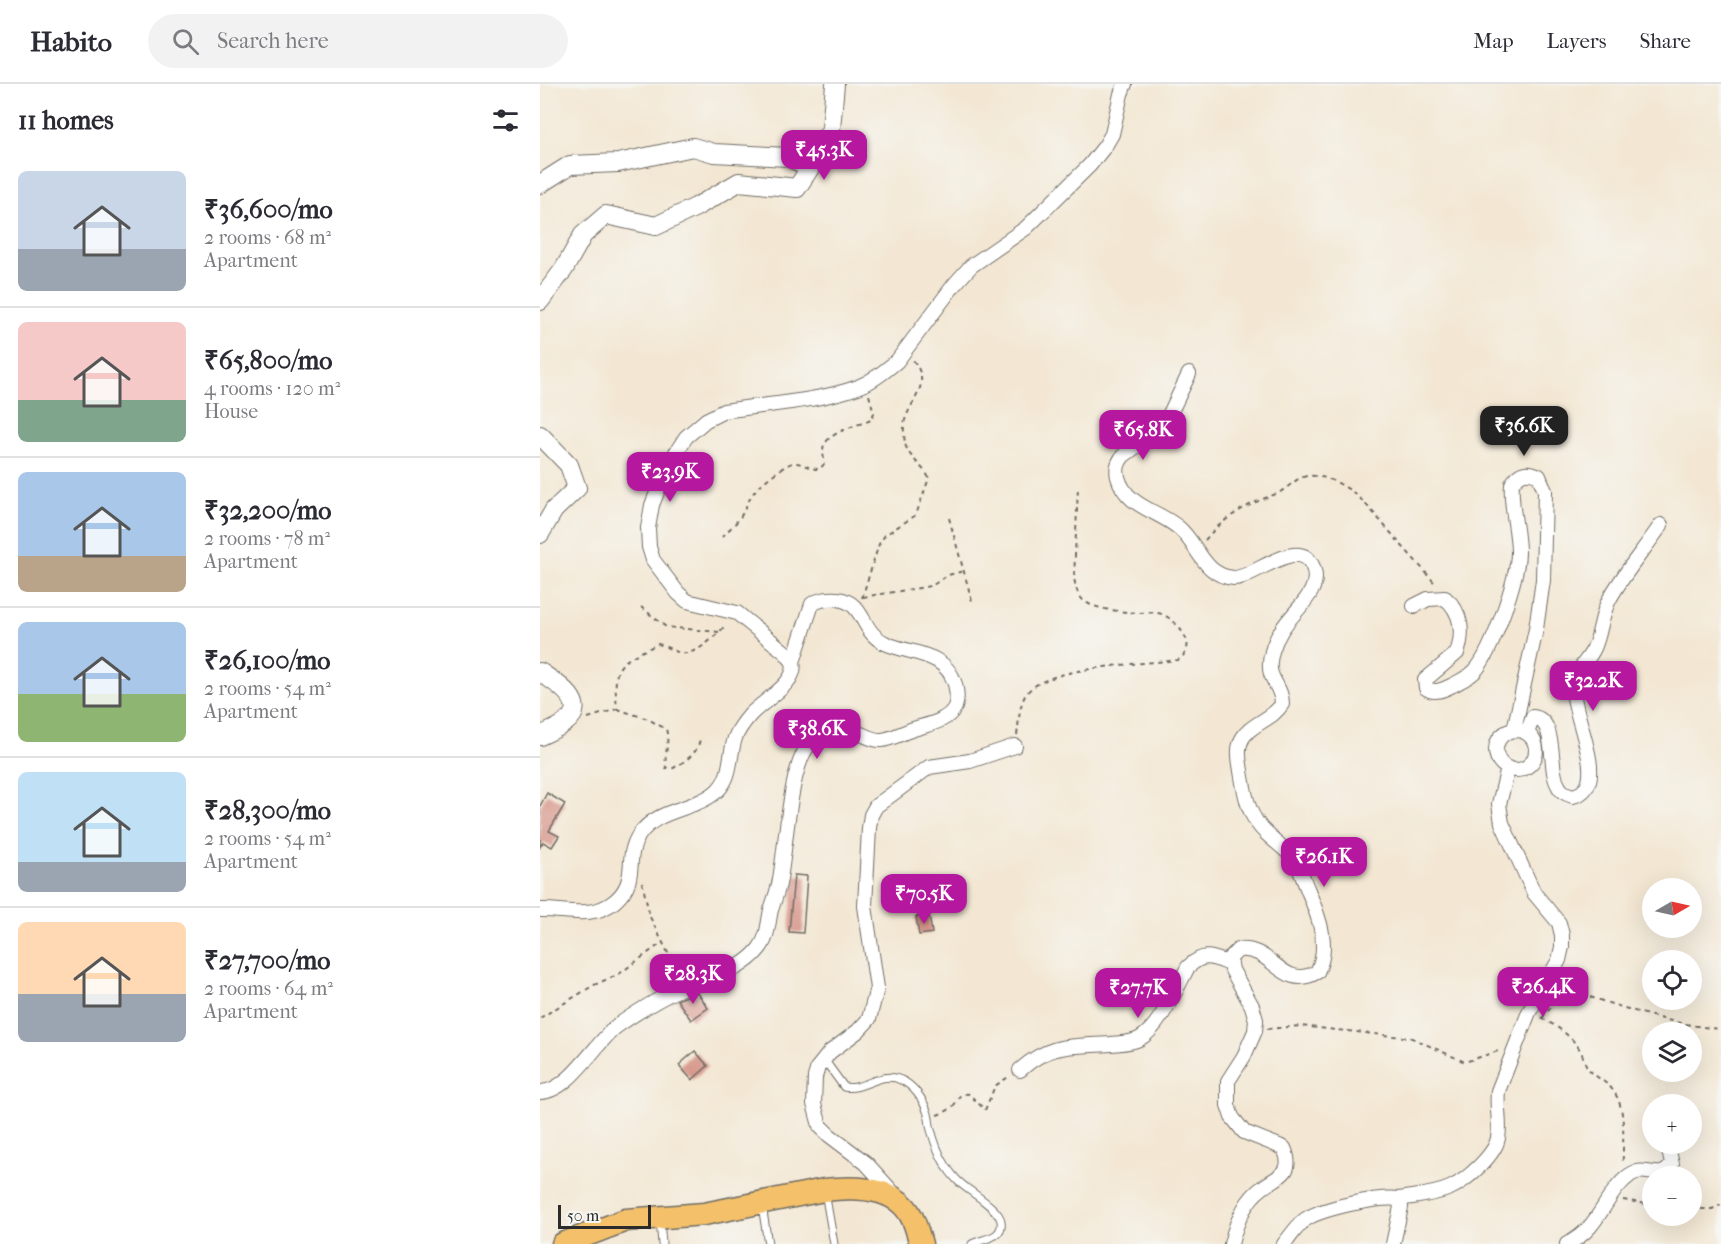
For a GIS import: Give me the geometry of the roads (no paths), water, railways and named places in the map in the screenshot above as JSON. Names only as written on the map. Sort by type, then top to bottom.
[{"type":"highway","points":[[563,1244],[626,1220],[704,1214],[843,1188],[879,1192],[894,1197],[905,1206],[913,1220],[921,1244]]},
{"type":"street","points":[[540,301],[564,269],[583,235],[606,215],[656,226],[696,207],[739,182],[797,188],[831,129],[835,84]]},
{"type":"street","points":[[540,910],[588,913],[603,908],[615,900],[624,890],[631,876],[630,852],[641,832],[652,822],[671,811],[707,797],[723,784],[739,729],[751,714],[794,675],[793,662],[786,653],[736,613],[687,601],[678,594],[653,560],[649,547],[648,528],[652,505],[677,448],[694,430],[724,411],[836,393],[865,383],[886,370],[905,351],[935,308],[971,266],[1026,228],[1105,146],[1112,134],[1125,84]]},
{"type":"street","points":[[540,184],[570,165],[618,163],[693,147],[714,153],[788,158],[810,168]]},
{"type":"street","points":[[1189,374],[1164,426],[1123,456],[1118,463],[1117,471],[1126,495],[1150,512],[1178,527],[1187,536],[1205,563],[1228,577],[1243,577],[1277,559],[1298,555],[1310,561],[1314,570],[1312,590],[1281,630],[1272,653],[1271,674],[1280,689],[1282,704],[1273,715],[1244,735],[1238,750],[1244,791],[1254,821],[1295,860],[1317,913],[1324,945],[1323,958],[1317,972],[1303,977],[1286,974],[1255,950],[1244,949],[1234,952],[1230,957],[1230,964],[1252,1006],[1256,1020],[1255,1031],[1244,1056],[1228,1081],[1228,1105],[1232,1117],[1244,1132],[1284,1148],[1287,1155],[1285,1171],[1257,1192],[1238,1218],[1231,1244]]},
{"type":"street","points":[[540,435],[569,465],[577,488],[554,510],[540,534]]},
{"type":"street","points":[[1414,606],[1428,599],[1445,598],[1456,610],[1461,627],[1457,653],[1425,680],[1426,688],[1429,691],[1444,689],[1467,678],[1482,661],[1501,619],[1518,566],[1512,483],[1517,476],[1524,473],[1531,472],[1539,476],[1545,491],[1543,580],[1520,731]]},
{"type":"street","points":[[1520,731],[1535,743],[1535,756],[1527,767],[1514,770],[1498,760],[1496,747],[1502,735],[1520,731],[1533,717],[1539,718],[1549,736],[1558,786],[1564,793],[1573,796],[1585,789],[1589,781],[1589,767],[1585,739],[1575,705],[1573,690],[1575,675],[1595,645],[1608,601],[1661,525]]},
{"type":"street","points":[[540,1092],[554,1090],[582,1065],[607,1035],[618,1026],[678,990],[733,969],[748,960],[764,943],[779,885],[795,772],[809,744],[840,730],[853,731],[872,739],[881,740],[932,724],[954,709],[957,699],[957,689],[946,668],[932,657],[885,643],[872,635],[862,621],[860,603],[847,600],[819,600],[812,604],[793,662]]},
{"type":"street","points":[[540,672],[562,687],[573,700],[574,709],[567,722],[540,736]]},
{"type":"street","points":[[905,1206],[866,1163],[820,1126],[814,1104],[815,1077],[818,1067],[868,1019],[877,988],[865,906],[868,828],[871,814],[876,806],[929,767],[970,761],[1015,746]]},
{"type":"street","points":[[1284,1244],[1306,1219],[1341,1206],[1381,1198],[1399,1199],[1452,1187],[1473,1172],[1496,1148],[1499,1136],[1496,1105],[1498,1091],[1525,1022],[1559,960],[1562,934],[1559,923],[1534,892],[1502,823],[1499,804],[1508,768]]},
{"type":"street","points":[[1020,1070],[1035,1056],[1051,1049],[1139,1039],[1154,1026],[1194,960],[1205,956],[1230,964]]},
{"type":"street","points":[[1567,1244],[1595,1223],[1612,1196],[1632,1174],[1641,1170],[1659,1174],[1668,1171],[1672,1164],[1670,1154]]},
{"type":"street","points":[[1394,1244],[1401,1207],[1399,1199]]},
{"type":"lane","points":[[824,1059],[844,1087],[852,1088],[892,1077],[903,1080],[921,1098],[942,1161],[957,1180],[999,1216],[1000,1230],[996,1236],[972,1244]]},
{"type":"lane","points":[[824,1190],[834,1244]]},
{"type":"lane","points":[[761,1203],[768,1244]]},
{"type":"lane","points":[[660,1218],[662,1244]]}]
